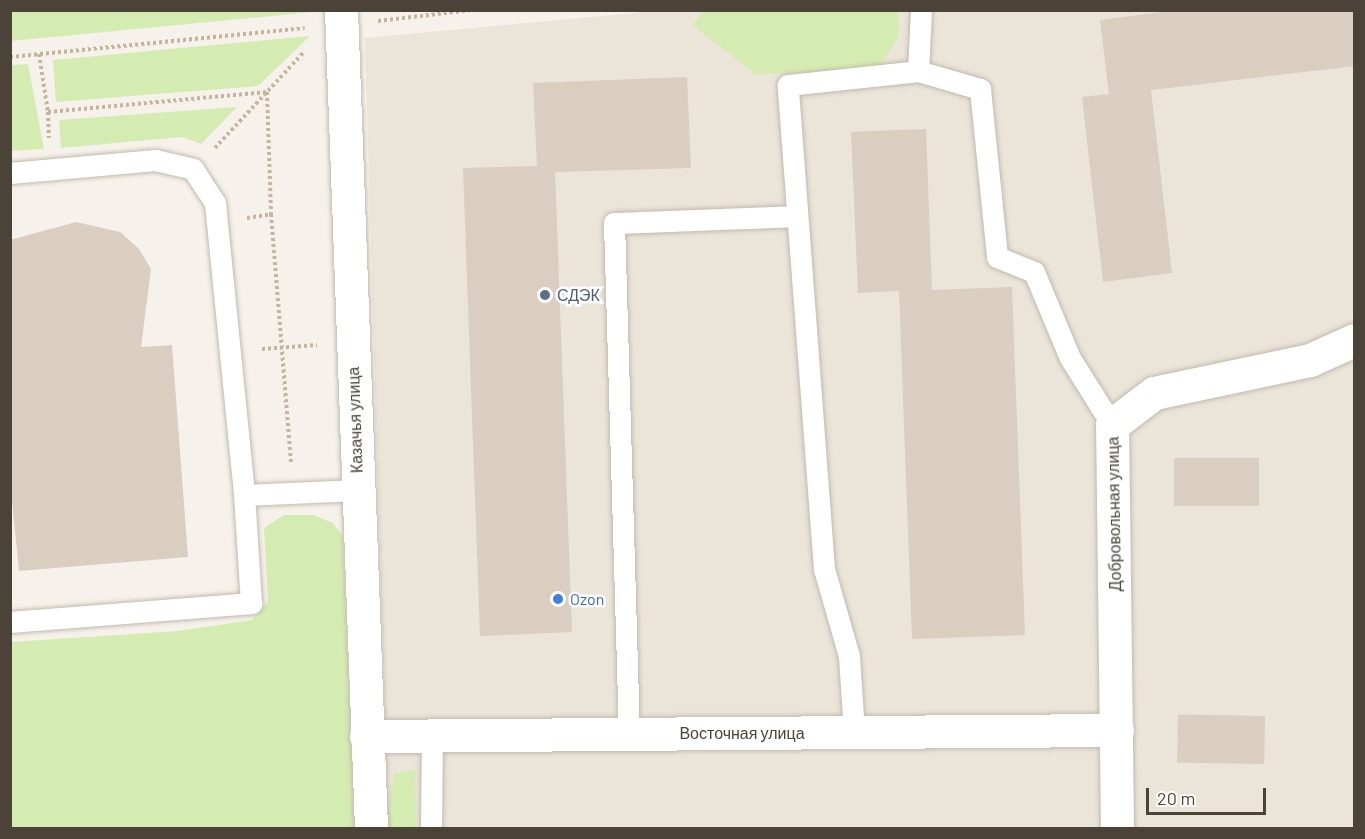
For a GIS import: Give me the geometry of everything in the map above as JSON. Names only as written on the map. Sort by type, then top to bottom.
[{"type":"street","name":"Казачья улица","points":[[341,18],[371,828]]},
{"type":"street","name":"Добровольная улица","points":[[1117,828],[1112,426],[1154,393],[1310,360],[1354,340]]},
{"type":"street","name":"Восточная улица","points":[[366,736],[1117,730]]},
{"type":"lane","points":[[918,71],[921,10]]},
{"type":"lane","points":[[855,732],[849,656],[824,569],[795,216],[789,85],[918,71],[980,89],[997,257],[1034,272],[1071,358],[1112,426]]},
{"type":"lane","points":[[10,173],[155,160],[193,169],[215,203],[244,495],[251,603],[10,622]]},
{"type":"lane","points":[[629,734],[614,223],[795,216]]},
{"type":"lane","points":[[244,495],[358,490]]},
{"type":"lane","points":[[431,828],[432,736]]},
{"type":"path","points":[[10,57],[341,18],[471,10]]},
{"type":"path","points":[[193,169],[313,43],[341,18]]},
{"type":"path","points":[[39,54],[48,112],[267,92]]},
{"type":"path","points":[[267,92],[271,214],[292,472]]},
{"type":"path","points":[[236,220],[271,214]]},
{"type":"path","points":[[249,349],[352,343]]},
{"type":"shaded area","points":[[667,10],[1354,11],[1354,828],[388,828],[365,38]]},
{"type":"green space","points":[[11,10],[324,10],[324,11],[11,41]]},
{"type":"green space","points":[[703,11],[899,11],[898,38],[878,69],[755,74],[693,25]]},
{"type":"green space","points":[[310,36],[258,86],[56,102],[53,60]]},
{"type":"green space","points":[[28,64],[44,149],[11,151],[11,65]]},
{"type":"green space","points":[[237,107],[201,144],[182,137],[61,148],[59,120]]},
{"type":"green space","points":[[284,515],[313,515],[333,523],[343,537],[355,828],[11,828],[11,642],[178,631],[252,620],[268,601],[264,528]]},
{"type":"green space","points":[[415,769],[416,828],[385,828],[394,774]]},
{"type":"building","points":[[1177,10],[1354,10],[1354,66],[1151,90],[1172,273],[1103,282],[1082,97],[1109,94],[1100,20]]},
{"type":"building","points":[[687,77],[691,168],[555,172],[572,632],[480,636],[463,168],[537,166],[533,83]]},
{"type":"building","points":[[926,129],[932,290],[1012,287],[1025,635],[912,639],[899,291],[858,293],[851,132]]},
{"type":"building","points":[[76,222],[120,232],[139,249],[151,269],[141,347],[172,345],[188,557],[19,571],[10,481],[10,240]]},
{"type":"building","points":[[1174,458],[1259,458],[1259,506],[1174,506]]},
{"type":"building","points":[[1178,714],[1265,716],[1264,764],[1177,762]]},
{"type":"place","name":"СДЭК","points":[[545,295]]},
{"type":"place","name":"Ozon","points":[[558,599]]}]
